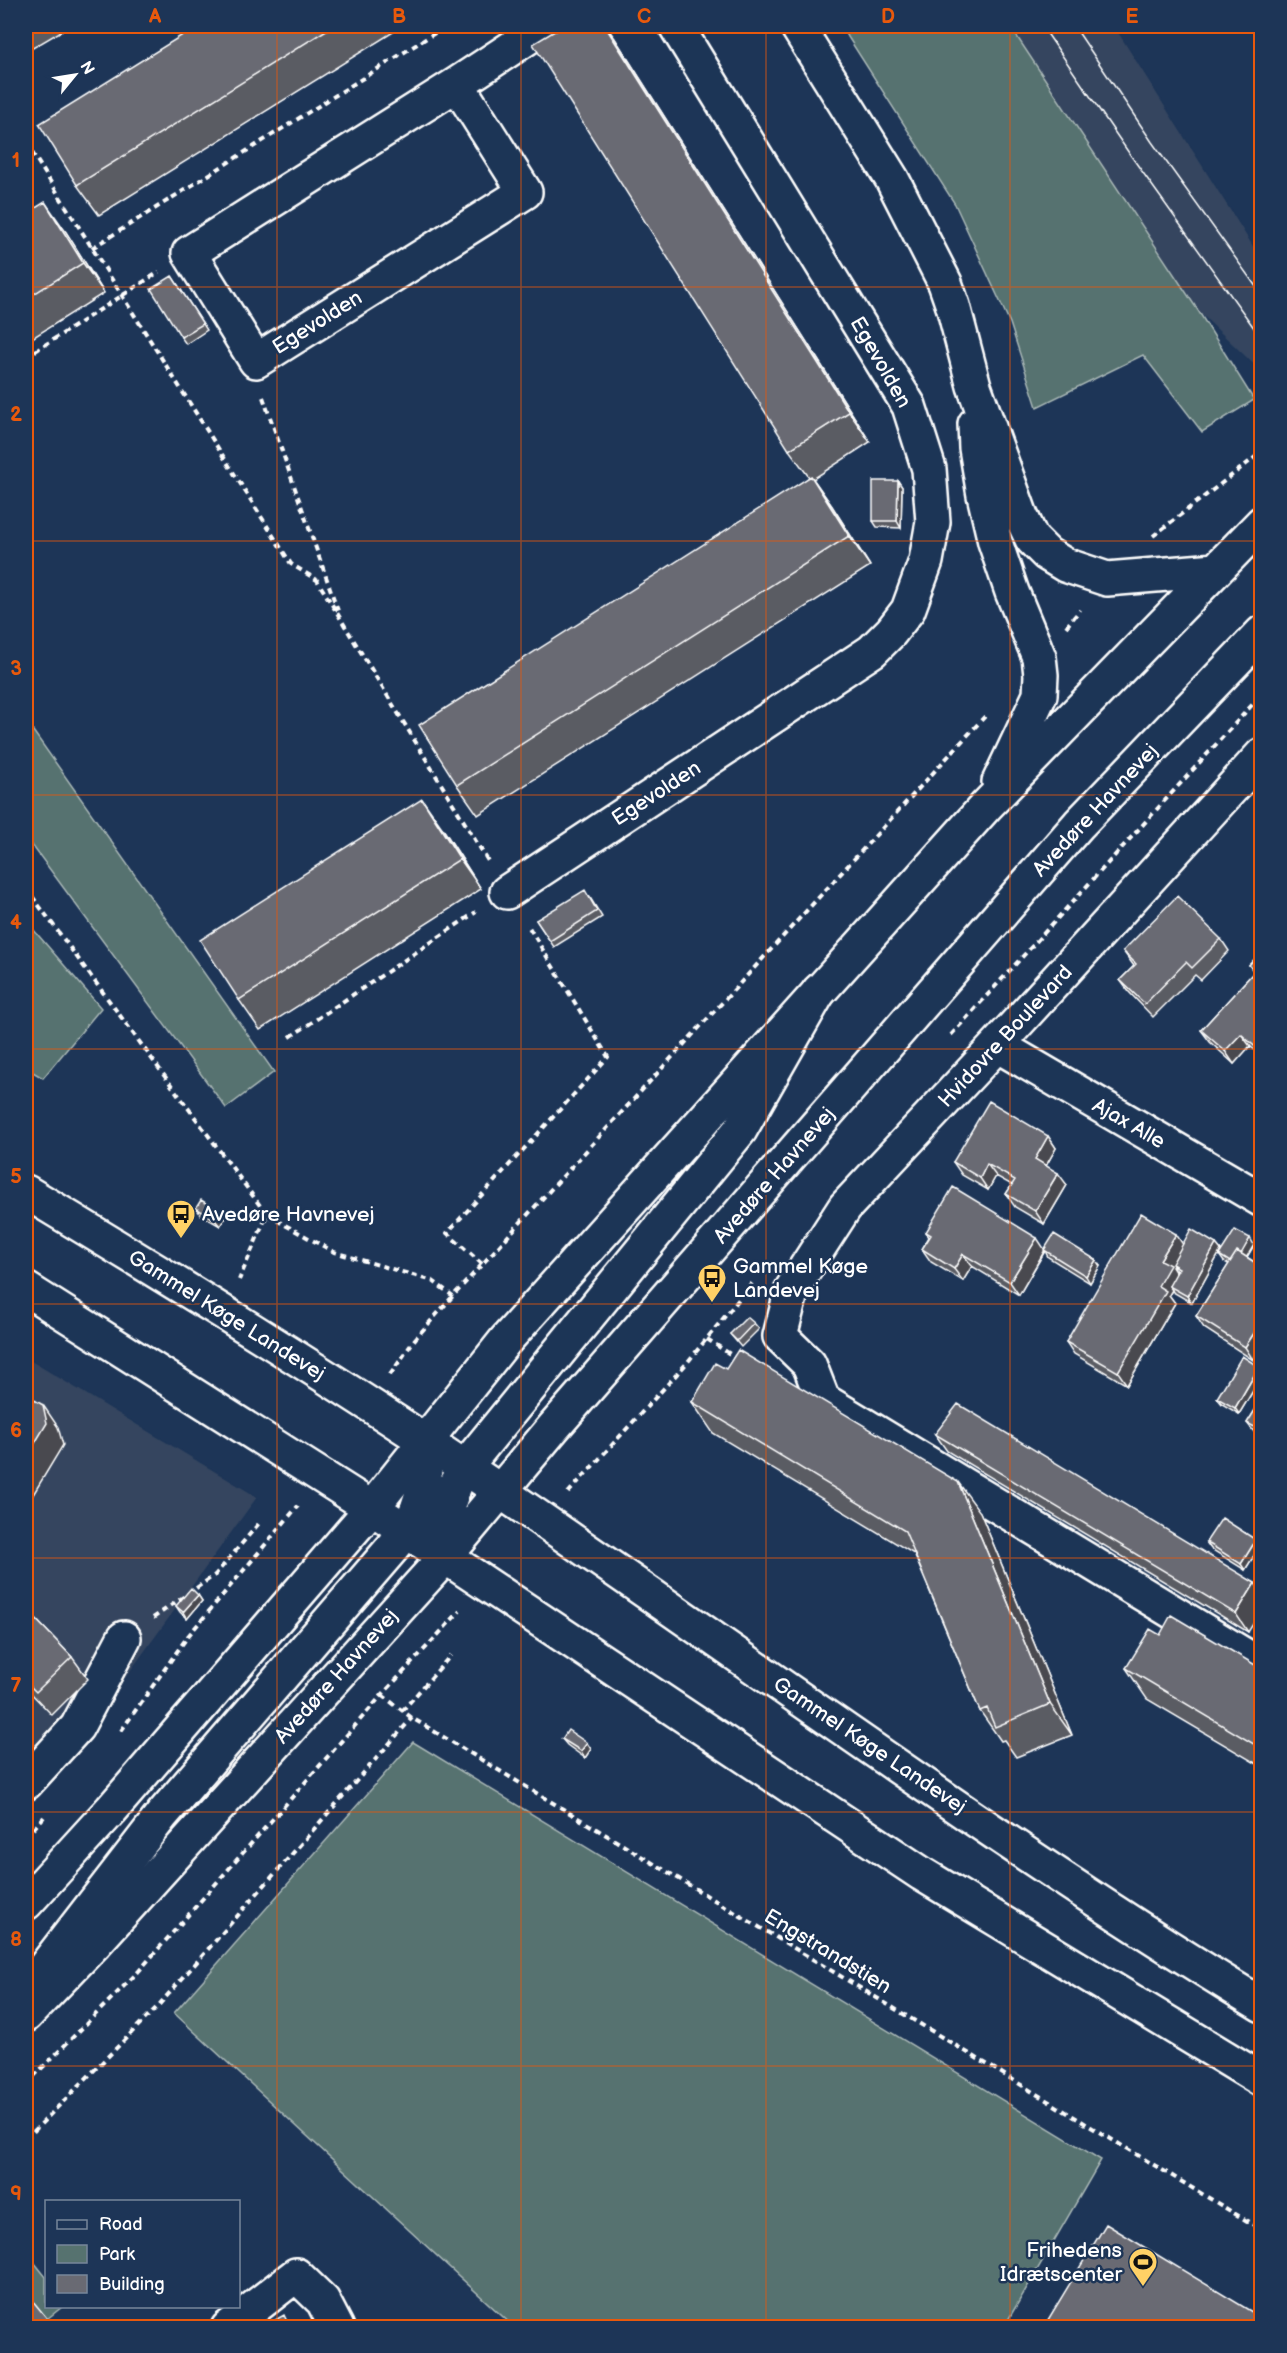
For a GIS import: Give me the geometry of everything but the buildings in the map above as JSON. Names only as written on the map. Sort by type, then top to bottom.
[{"type":"street","name":"Egevolden","points":[[457,84],[525,192],[256,361],[189,254],[545,26]]},
{"type":"street","name":"Egevolden","points":[[507,892],[872,651],[908,610],[926,561],[933,522],[929,469],[909,406],[676,26]]},
{"type":"street","points":[[797,26],[892,179],[945,284],[974,386],[1021,516],[1032,539],[1047,554],[1065,565],[1107,579],[1216,570]]},
{"type":"street","points":[[974,386],[976,448],[995,542],[1012,592],[1039,657],[1040,695],[986,806]]},
{"type":"street","points":[[26,1903],[111,1809],[372,1508],[505,1341],[986,806],[1262,524]]},
{"type":"street","name":"Avedøre Havnevej","points":[[26,2015],[96,1942],[445,1557],[499,1490],[1079,824],[1262,633]]},
{"type":"street","name":"Hvidovre Boulevard","points":[[1262,755],[997,1045],[845,1207],[792,1289],[780,1336],[809,1364],[823,1400],[1262,1666]]},
{"type":"street","points":[[445,1557],[444,1516],[455,1485],[465,1467],[740,1130],[819,991]]},
{"type":"street","name":"Ajax Alle","points":[[997,1045],[1262,1200]]},
{"type":"street","name":"Gammel Køge Landevej","points":[[26,1192],[225,1313],[465,1467],[1092,1898],[1262,2005]]},
{"type":"street","points":[[26,1289],[372,1508],[922,1874],[1262,2079]]},
{"type":"street","points":[[26,1992],[162,1815],[358,1591],[407,1531],[417,1513],[426,1482],[425,1441]]},
{"type":"street","points":[[26,1784],[77,1727],[124,1638]]},
{"type":"street","points":[[228,2328],[296,2275],[323,2301],[337,2328]]},
{"type":"path","points":[[92,248],[446,26]]},
{"type":"path","points":[[26,143],[291,564],[317,580],[608,1057],[447,1233],[482,1264]]},
{"type":"path","points":[[26,357],[122,296]]},
{"type":"path","points":[[256,361],[265,405],[342,620]]},
{"type":"path","points":[[1148,541],[1262,452]]},
{"type":"path","points":[[1039,657],[1107,579]]},
{"type":"path","points":[[369,1405],[415,1339],[453,1296],[991,709]]},
{"type":"path","points":[[26,888],[267,1215],[334,1252],[433,1281],[453,1296]]},
{"type":"path","points":[[290,1037],[507,892]]},
{"type":"path","points":[[225,1313],[267,1215]]},
{"type":"path","points":[[188,1636],[277,1533],[322,1476]]},
{"type":"path","points":[[124,1638],[215,1575],[261,1521]]},
{"type":"path","points":[[26,2084],[138,1972],[430,1641],[486,1585]]},
{"type":"path","points":[[402,1711],[451,1654]]},
{"type":"path","name":"Engstrandstien","points":[[382,1695],[411,1718],[1262,2230]]},
{"type":"path","points":[[26,2139],[158,2006],[411,1718]]},
{"type":"shaded area","points":[[1010,26],[1114,26],[1261,259],[1261,371],[1199,312]]},
{"type":"shaded area","points":[[26,1358],[257,1497],[47,1785],[26,1767]]},
{"type":"green space","points":[[841,26],[1010,26],[1199,312],[1254,400],[1202,432],[1143,355],[1037,407],[1010,323],[955,204]]},
{"type":"green space","points":[[26,721],[274,1072],[226,1108],[26,837]]},
{"type":"green space","points":[[26,921],[101,1008],[43,1078],[26,1068]]},
{"type":"green space","points":[[413,1742],[1101,2160],[1004,2327],[514,2327],[174,2013]]},
{"type":"green space","points":[[26,2252],[45,2276],[45,2308],[61,2308],[37,2327],[26,2327]]},
{"type":"tram line","points":[[1042,26],[1131,156],[1262,339]]},
{"type":"tram line","points":[[1074,26],[1152,142],[1262,295]]},
{"type":"place","name":"Avedøre Havnevej","points":[[181,1240]]},
{"type":"place","name":"Gammel Køge Landevej","points":[[712,1304]]},
{"type":"place","name":"Frihedens Idrætscenter","points":[[1143,2288]]}]
